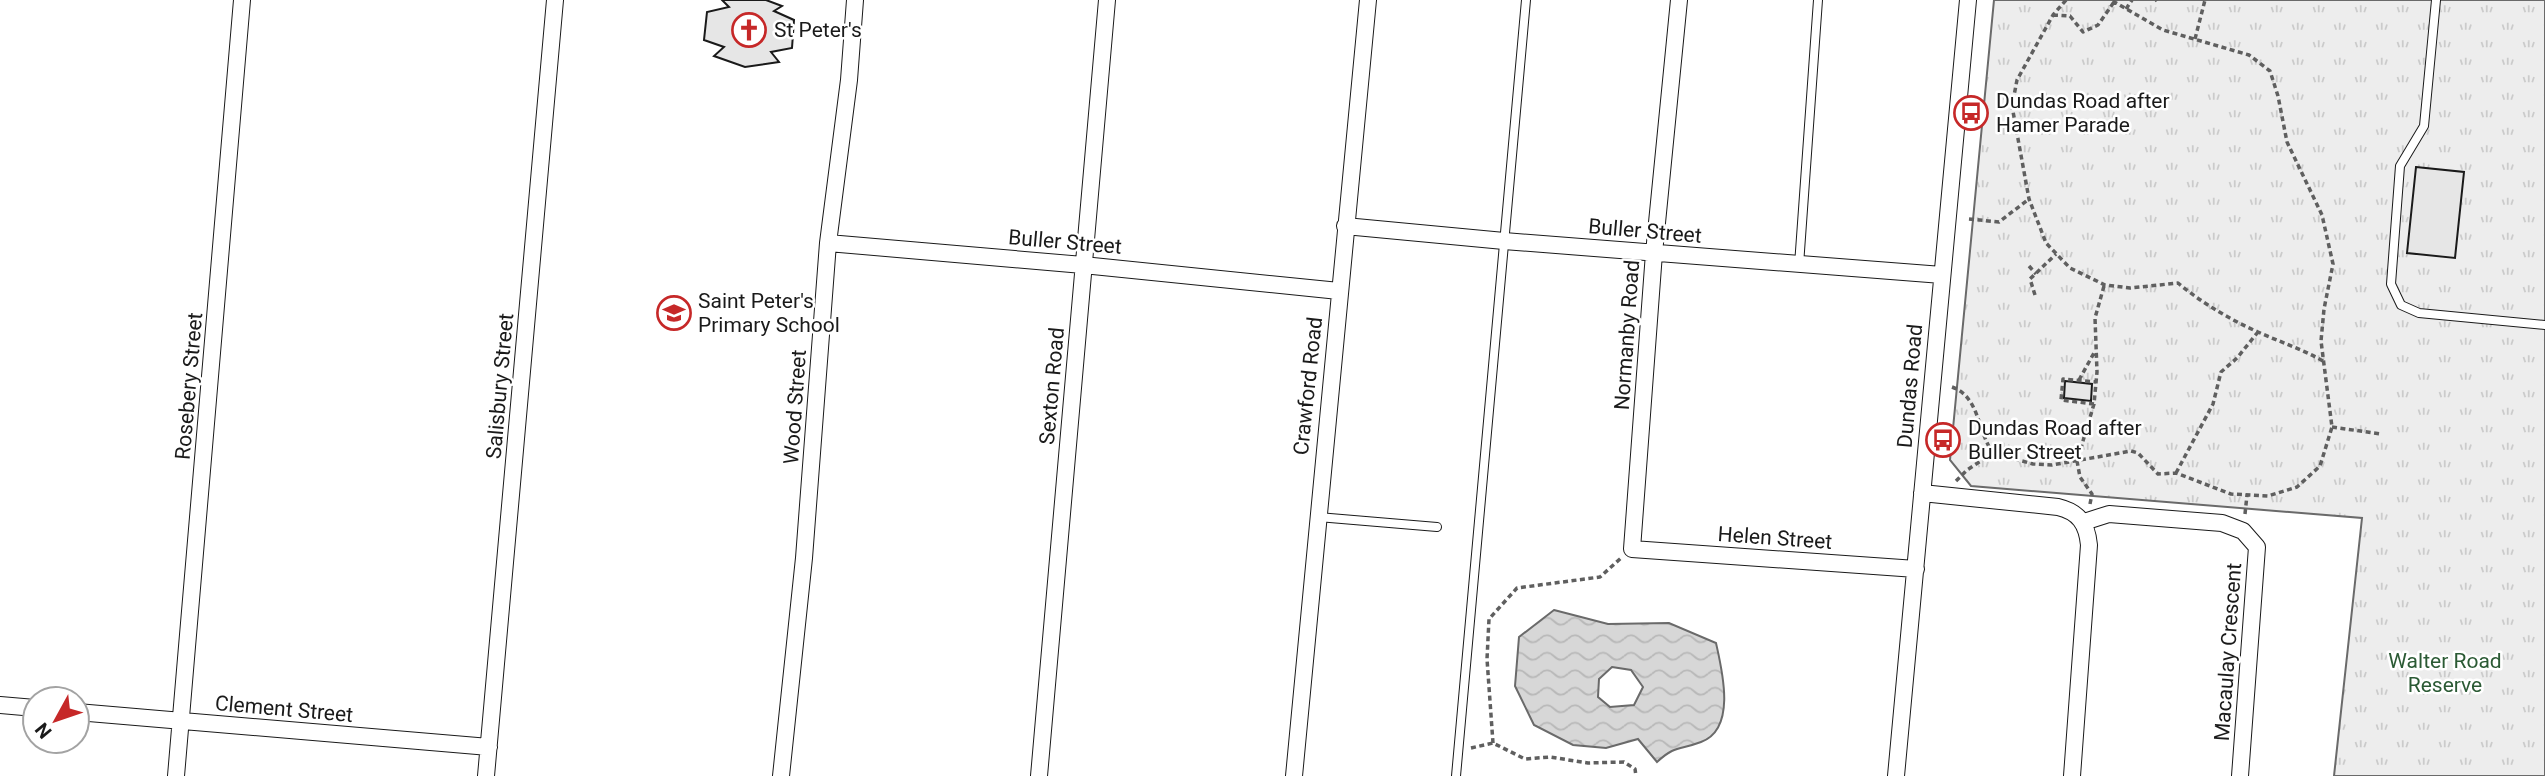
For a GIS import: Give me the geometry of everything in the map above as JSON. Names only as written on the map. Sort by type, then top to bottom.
[{"type":"street","name":"Rosebery Street","points":[[176,776],[242,0]]},
{"type":"street","name":"Salisbury Street","points":[[486,776],[555,0]]},
{"type":"street","name":"Wood Street","points":[[781,776],[804,558],[828,243],[849,80],[856,0]]},
{"type":"street","name":"Sexton Road","points":[[1039,776],[1107,0]]},
{"type":"street","name":"Crawford Road","points":[[1294,776],[1368,0]]},
{"type":"street","name":"Normanby Road","points":[[1632,549],[1654,253],[1679,0]]},
{"type":"street","name":"Dundas Road","points":[[1896,776],[1968,0]]},
{"type":"street","name":"Buller Street","points":[[1345,226],[1942,275]]},
{"type":"street","name":"Buller Street","points":[[828,243],[1339,291]]},
{"type":"street","points":[[1922,493],[2058,507],[2075,514],[2084,522],[2089,545],[2072,776]]},
{"type":"street","name":"Macaulay Crescent","points":[[2084,522],[2109,514],[2222,523],[2244,531],[2257,547],[2240,776]]},
{"type":"street","name":"Helen Street","points":[[1632,549],[1916,569]]},
{"type":"street","points":[[0,705],[21,707]]},
{"type":"street","name":"Clement Street","points":[[91,713],[488,747]]},
{"type":"lane","points":[[1456,776],[1526,0]]},
{"type":"lane","points":[[1799,265],[1818,0]]},
{"type":"lane","points":[[2436,0],[2424,126],[2400,166],[2391,284],[2401,305],[2419,313],[2545,326]]},
{"type":"lane","points":[[1317,517],[1437,527]]},
{"type":"path","points":[[2066,0],[2053,15],[2017,80],[2012,106],[2029,199],[2046,243],[2070,268],[2105,285],[2130,288],[2178,284],[2200,301],[2258,332],[2299,347],[2323,361]]},
{"type":"path","points":[[2126,9],[2132,0]]},
{"type":"path","points":[[2195,40],[2205,0]]},
{"type":"path","points":[[1952,387],[1962,390],[1972,401],[1981,432],[1993,453],[2033,464],[2052,465],[2130,451],[2138,453],[2158,474],[2176,472],[2231,494],[2268,496],[2297,487],[2320,466],[2332,426],[2321,341],[2333,264],[2322,215],[2287,142],[2270,71],[2249,55],[2163,30],[2113,1],[2098,24],[2083,32],[2070,16],[2053,15]]},
{"type":"path","points":[[1969,219],[1998,222],[2029,199]]},
{"type":"path","points":[[2035,295],[2030,279],[2056,254]]},
{"type":"path","points":[[2029,266],[2036,274]]},
{"type":"path","points":[[2084,522],[2092,494],[2080,477],[2077,461],[2094,404],[2095,318],[2105,285]]},
{"type":"path","points":[[2176,472],[2213,404],[2221,372],[2237,358],[2258,332]]},
{"type":"path","points":[[2079,382],[2095,352]]},
{"type":"path","points":[[2094,404],[2061,400],[2063,379],[2096,382]]},
{"type":"path","points":[[2332,426],[2381,434]]},
{"type":"path","points":[[1955,483],[1967,470],[1993,453]]},
{"type":"path","points":[[1493,743],[1487,659],[1489,619],[1517,588],[1600,577],[1632,549]]},
{"type":"path","points":[[1459,751],[1493,743],[1525,759],[1550,757],[1588,763],[1624,762],[1635,769],[1636,776]]},
{"type":"green space","name":"Walter Road Reserve","points":[[1994,0],[2545,0],[2545,776],[2334,776],[2362,518],[1971,486],[1950,460]]},
{"type":"water","points":[[1554,610],[1608,624],[1669,623],[1716,643],[1724,698],[1719,725],[1712,735],[1701,742],[1673,750],[1657,762],[1638,739],[1606,748],[1573,745],[1534,725],[1515,686],[1519,637]],"holes":[[[1612,667],[1631,670],[1643,687],[1634,705],[1610,707],[1598,697],[1599,679]]]},
{"type":"building","name":"St Peter's","points":[[722,0],[766,0],[782,6],[774,11],[794,20],[792,48],[771,52],[779,62],[745,67],[714,56],[724,47],[704,40],[707,12],[729,7]]},
{"type":"building","points":[[2416,167],[2464,172],[2455,258],[2407,253]]},
{"type":"building","points":[[2065,381],[2092,384],[2091,401],[2064,398]]},
{"type":"place","name":"St Peter's","points":[[749,30]]},
{"type":"place","name":"Dundas Road after Hamer Parade","points":[[1971,113]]},
{"type":"place","name":"Saint Peter's Primary School","points":[[674,313]]},
{"type":"place","name":"Dundas Road after Buller Street","points":[[1943,440]]}]
